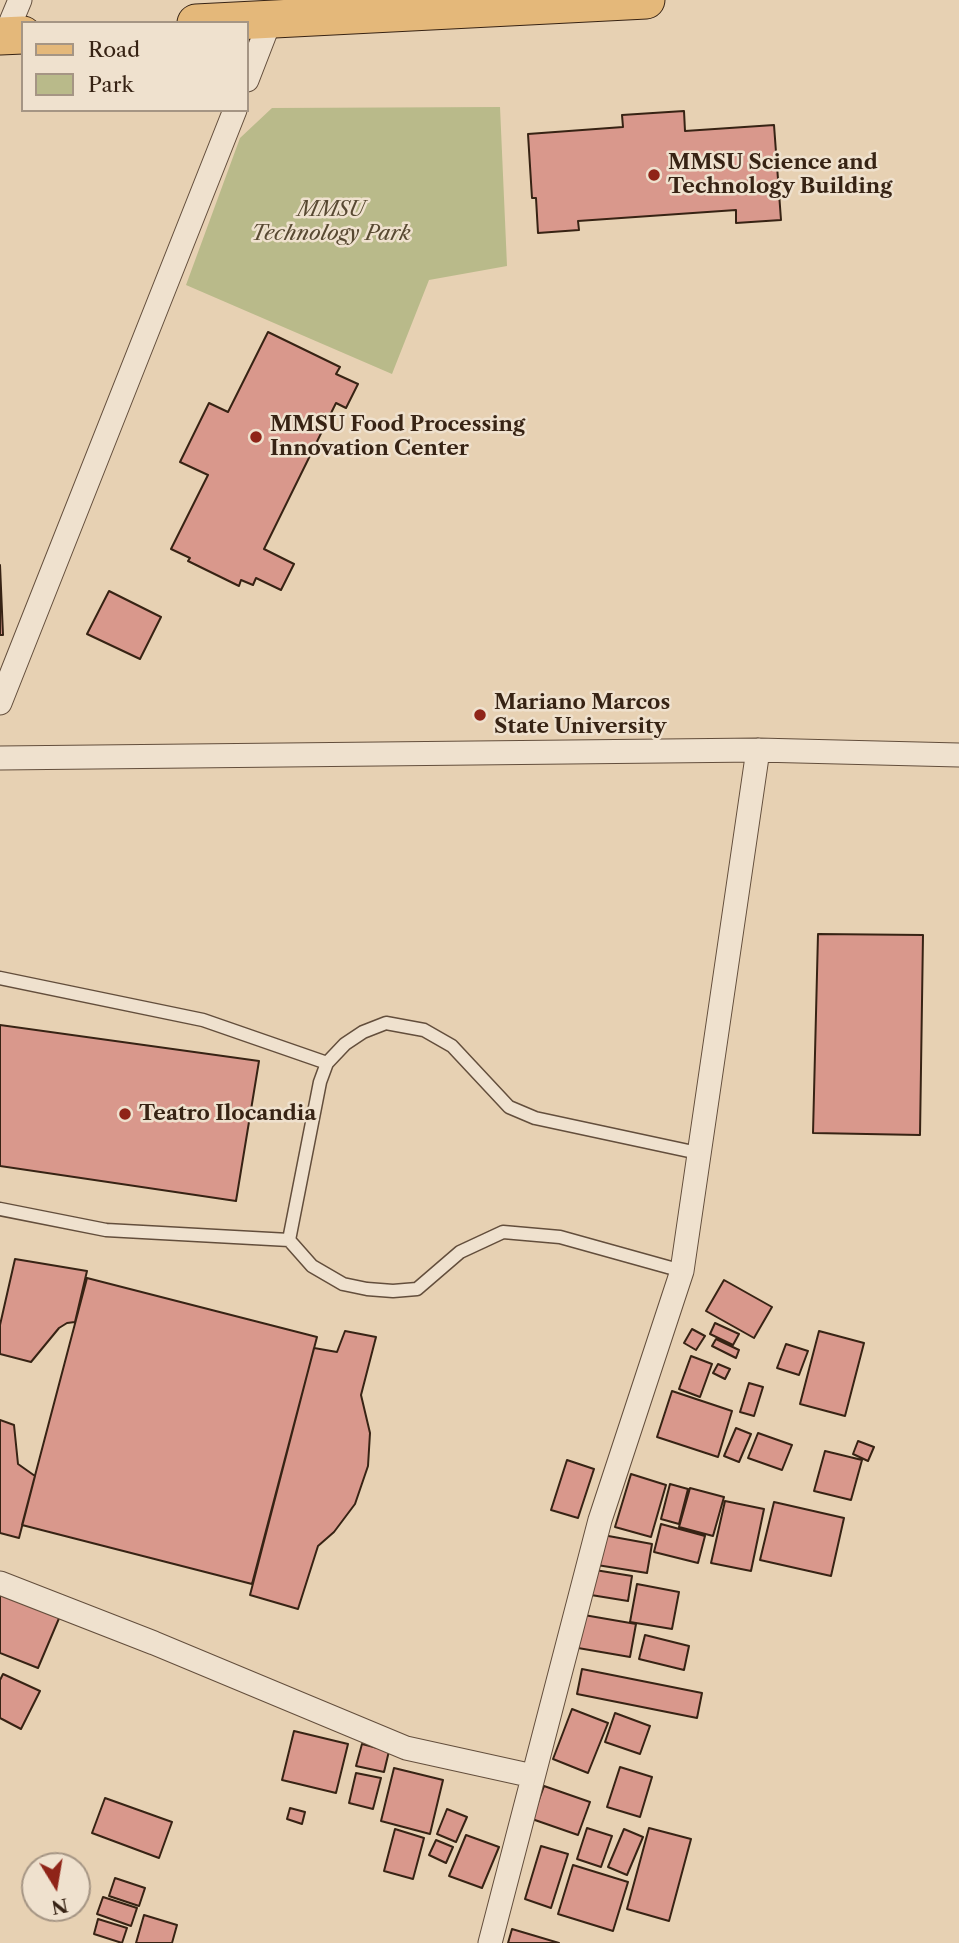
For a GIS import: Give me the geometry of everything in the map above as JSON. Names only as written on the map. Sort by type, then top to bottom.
[{"type":"main road","points":[[226,21],[646,0]]},
{"type":"street","points":[[9,36],[20,0]]},
{"type":"street","points":[[248,77],[271,18]]},
{"type":"street","points":[[0,703],[234,112]]},
{"type":"street","points":[[0,758],[758,750],[959,755]]},
{"type":"street","points":[[490,1943],[600,1520],[682,1272],[758,750]]},
{"type":"street","points":[[0,1583],[154,1643],[405,1748],[533,1776]]},
{"type":"lane","points":[[0,978],[203,1020],[327,1063]]},
{"type":"lane","points":[[289,1240],[320,1082],[327,1063],[345,1044],[363,1032],[386,1023],[424,1030],[452,1045],[509,1107],[536,1118],[698,1153]]},
{"type":"lane","points":[[0,1209],[106,1230],[289,1240],[312,1266],[342,1284],[367,1289],[417,1289],[460,1252],[503,1232],[560,1237],[682,1272]]},
{"type":"green space","name":"MMSU Technology Park","points":[[500,107],[507,266],[429,280],[392,374],[186,285],[240,138],[272,108]]},
{"type":"building","name":"MMSU Science and Technology Building","points":[[684,111],[685,131],[774,125],[781,220],[736,223],[736,210],[578,221],[579,230],[538,233],[536,198],[532,198],[528,134],[623,127],[622,115]]},
{"type":"building","name":"MMSU Food Processing Innovation Center","points":[[268,332],[340,367],[336,374],[358,384],[346,408],[336,403],[264,549],[294,564],[281,590],[256,578],[253,585],[241,580],[239,586],[188,561],[190,558],[171,549],[208,475],[180,462],[209,403],[228,412]]},
{"type":"building","points":[[0,565],[3,635],[0,635]]},
{"type":"building","points":[[109,591],[161,617],[140,659],[87,634]]},
{"type":"building","points":[[818,934],[923,935],[920,1135],[813,1133]]},
{"type":"building","name":"Teatro Ilocandia","points":[[0,1025],[259,1061],[236,1201],[0,1166]]},
{"type":"building","points":[[15,1259],[87,1271],[75,1322],[59,1328],[31,1362],[0,1354],[0,1325]]},
{"type":"building","points":[[87,1278],[317,1337],[252,1584],[22,1525]]},
{"type":"building","points":[[724,1280],[772,1307],[754,1338],[706,1311]]},
{"type":"building","points":[[715,1323],[739,1334],[733,1345],[710,1334]]},
{"type":"building","points":[[692,1329],[705,1336],[696,1350],[684,1343]]},
{"type":"building","points":[[345,1331],[376,1337],[361,1395],[370,1433],[368,1466],[355,1504],[334,1532],[318,1546],[298,1609],[250,1595],[314,1348],[337,1352]]},
{"type":"building","points":[[819,1331],[864,1343],[845,1416],[800,1404]]},
{"type":"building","points":[[716,1339],[739,1350],[736,1358],[712,1346]]},
{"type":"building","points":[[786,1344],[808,1351],[799,1375],[777,1368]]},
{"type":"building","points":[[691,1356],[712,1364],[700,1397],[679,1389]]},
{"type":"building","points":[[718,1364],[730,1369],[725,1379],[713,1373]]},
{"type":"building","points":[[749,1383],[763,1387],[754,1416],[740,1412]]},
{"type":"building","points":[[672,1391],[732,1411],[718,1457],[657,1437]]},
{"type":"building","points":[[0,1420],[14,1425],[18,1464],[35,1476],[19,1538],[0,1533]]},
{"type":"building","points":[[736,1428],[751,1434],[739,1462],[724,1456]]},
{"type":"building","points":[[758,1433],[792,1445],[782,1470],[748,1458]]},
{"type":"building","points":[[858,1441],[874,1447],[868,1461],[853,1454]]},
{"type":"building","points":[[825,1451],[862,1460],[851,1500],[814,1491]]},
{"type":"building","points":[[567,1460],[594,1469],[578,1518],[551,1510]]},
{"type":"building","points":[[631,1474],[666,1485],[651,1537],[615,1527]]},
{"type":"building","points":[[670,1484],[688,1489],[679,1524],[661,1519]]},
{"type":"building","points":[[690,1488],[724,1497],[713,1536],[679,1527]]},
{"type":"building","points":[[725,1501],[764,1509],[751,1571],[711,1563]]},
{"type":"building","points":[[774,1502],[844,1518],[831,1576],[760,1560]]},
{"type":"building","points":[[661,1524],[705,1536],[698,1563],[654,1552]]},
{"type":"building","points":[[603,1535],[652,1544],[647,1573],[597,1565]]},
{"type":"building","points":[[595,1570],[632,1576],[628,1601],[591,1595]]},
{"type":"building","points":[[637,1584],[679,1592],[672,1629],[630,1622]]},
{"type":"building","points":[[0,1591],[60,1616],[38,1668],[0,1653]]},
{"type":"building","points":[[584,1615],[636,1624],[630,1657],[578,1648]]},
{"type":"building","points":[[645,1635],[689,1646],[684,1670],[639,1659]]},
{"type":"building","points":[[582,1669],[702,1693],[697,1718],[577,1694]]},
{"type":"building","points":[[3,1674],[40,1691],[21,1729],[0,1718],[0,1680]]},
{"type":"building","points":[[572,1709],[608,1723],[588,1773],[553,1759]]},
{"type":"building","points":[[615,1713],[650,1726],[640,1754],[605,1742]]},
{"type":"building","points":[[294,1731],[348,1744],[336,1793],[282,1780]]},
{"type":"building","points":[[362,1744],[389,1751],[384,1772],[356,1766]]},
{"type":"building","points":[[620,1767],[652,1777],[640,1817],[607,1807]]},
{"type":"building","points":[[394,1768],[443,1780],[430,1834],[381,1821]]},
{"type":"building","points":[[356,1773],[381,1778],[373,1809],[349,1803]]},
{"type":"building","points":[[544,1786],[590,1802],[578,1835],[532,1819]]},
{"type":"building","points":[[105,1798],[172,1822],[159,1858],[92,1833]]},
{"type":"building","points":[[290,1808],[305,1812],[302,1824],[287,1819]]},
{"type":"building","points":[[447,1809],[467,1817],[456,1842],[437,1834]]},
{"type":"building","points":[[587,1828],[612,1836],[601,1867],[577,1859]]},
{"type":"building","points":[[649,1828],[691,1839],[669,1921],[627,1909]]},
{"type":"building","points":[[395,1829],[424,1838],[413,1879],[384,1871]]},
{"type":"building","points":[[624,1829],[643,1837],[627,1875],[608,1867]]},
{"type":"building","points":[[466,1835],[499,1847],[482,1888],[449,1876]]},
{"type":"building","points":[[436,1840],[453,1847],[446,1863],[429,1855]]},
{"type":"building","points":[[541,1846],[568,1854],[551,1908],[525,1899]]},
{"type":"building","points":[[573,1865],[628,1882],[613,1931],[558,1914]]},
{"type":"building","points":[[115,1878],[145,1888],[139,1906],[109,1896]]},
{"type":"building","points":[[103,1897],[137,1908],[131,1926],[97,1914]]},
{"type":"building","points":[[144,1915],[177,1925],[172,1943],[136,1943]]},
{"type":"building","points":[[98,1919],[127,1928],[122,1943],[94,1934]]},
{"type":"building","points":[[512,1929],[559,1943],[508,1943]]},
{"type":"place","name":"MMSU Science and Technology Building","points":[[654,175]]},
{"type":"place","name":"MMSU Food Processing Innovation Center","points":[[256,437]]},
{"type":"place","name":"Mariano Marcos State University","points":[[480,715]]},
{"type":"place","name":"Teatro Ilocandia","points":[[125,1114]]}]
